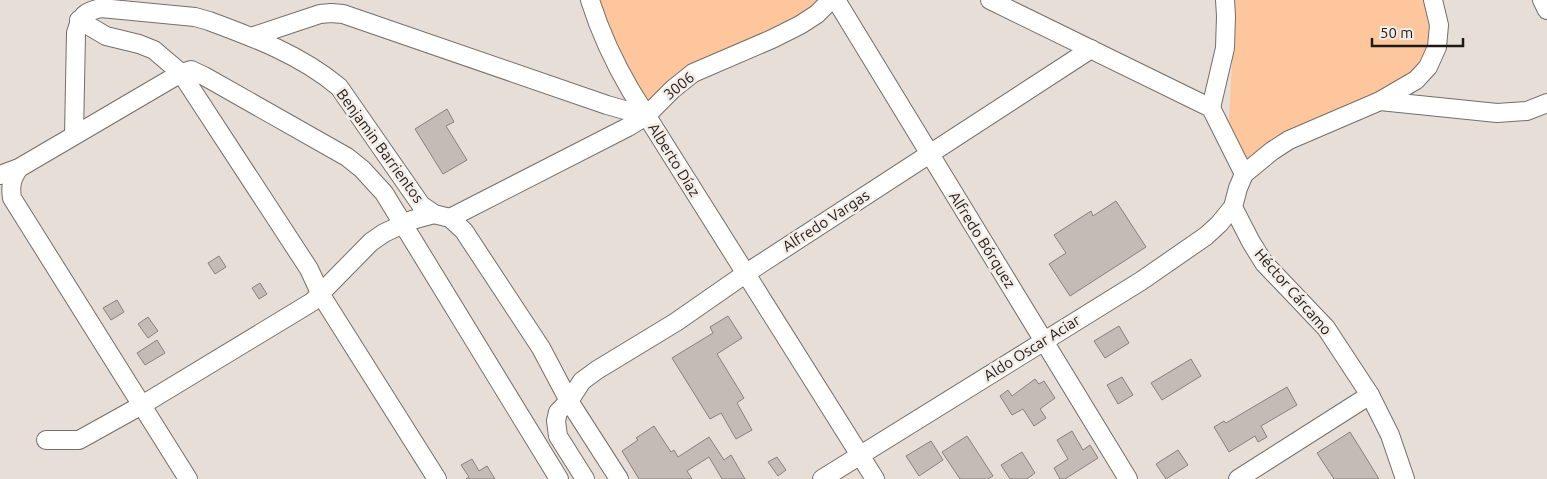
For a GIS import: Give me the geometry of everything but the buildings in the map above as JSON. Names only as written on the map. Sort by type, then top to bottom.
[{"type":"street","points":[[590,0],[616,65],[646,116]]},
{"type":"street","name":"3006","points":[[46,440],[79,440],[142,405],[312,302],[321,295],[371,242],[384,233],[412,220],[442,216],[628,127],[646,116],[673,88],[692,73],[800,25],[817,14],[831,0]]},
{"type":"street","name":"Alfredo Bórquez","points":[[836,0],[1128,479]]},
{"type":"street","points":[[990,0],[1211,108]]},
{"type":"street","points":[[1225,0],[1225,48],[1211,108],[1244,174]]},
{"type":"street","points":[[1233,207],[1244,174],[1289,140],[1380,102],[1416,80],[1428,67],[1437,47],[1440,25],[1433,0]]},
{"type":"street","points":[[1542,0],[1547,10]]},
{"type":"street","name":"Benjamin Barrientos","points":[[79,20],[89,11],[102,8],[195,17],[251,37],[293,55],[324,74],[339,87],[421,205],[464,231],[541,348],[568,401],[619,479]]},
{"type":"street","name":"Alberto Díaz","points":[[251,37],[320,14],[343,14],[607,105],[646,116],[876,479]]},
{"type":"street","points":[[74,135],[76,32],[79,20],[106,36],[139,44],[154,50],[181,74],[309,269],[321,295],[437,479]]},
{"type":"street","name":"Alfredo Vargas","points":[[568,401],[582,381],[597,370],[676,322],[745,274],[1091,49]]},
{"type":"street","points":[[0,175],[19,168],[181,74],[191,70],[204,76],[347,157],[362,169],[384,193],[559,479]]},
{"type":"street","points":[[1380,102],[1497,114],[1527,111],[1547,104]]},
{"type":"street","points":[[19,168],[13,176],[10,186],[12,198],[188,479]]},
{"type":"street","name":"Aldo Oscar Aciar","points":[[822,479],[1141,281],[1206,236],[1220,224],[1233,207]]},
{"type":"street","name":"Héctor Cárcamo","points":[[1233,207],[1264,263],[1326,328],[1370,395],[1390,435],[1405,479]]},
{"type":"street","points":[[1238,479],[1370,395]]},
{"type":"street","points":[[568,401],[558,412],[556,421],[558,436],[585,479]]},
{"type":"shaded area","points":[[599,0],[820,0],[796,20],[685,69],[673,77],[648,104],[615,48]]},
{"type":"shaded area","points":[[1232,0],[1427,0],[1430,21],[1430,43],[1425,56],[1418,66],[1398,83],[1374,96],[1275,139],[1244,162],[1230,132],[1229,120],[1233,45]]}]
